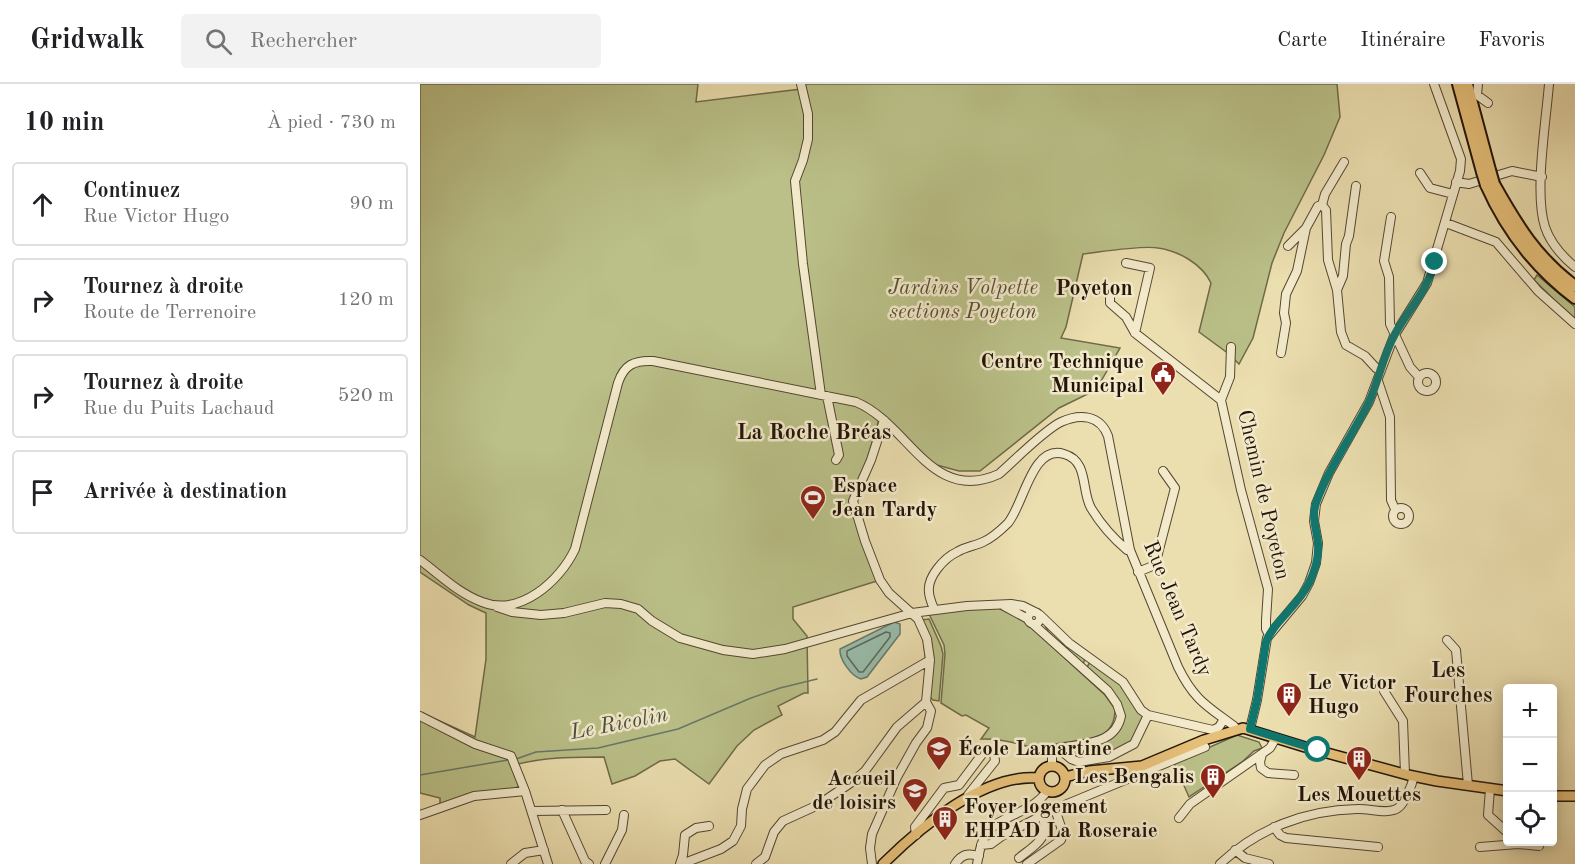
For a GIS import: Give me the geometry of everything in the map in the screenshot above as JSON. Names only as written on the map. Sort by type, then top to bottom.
[{"type":"highway","points":[[1458,84],[1499,212],[1519,243],[1546,274],[1575,298]]},
{"type":"highway","points":[[1467,84],[1486,171]]},
{"type":"highway","points":[[1490,184],[1526,239],[1552,268],[1575,286]]},
{"type":"main road","points":[[1065,777],[1089,771],[1142,766],[1204,740],[1243,728],[1409,775],[1503,790]]},
{"type":"main road","points":[[1052,766],[1059,768],[1065,777],[1064,785],[1059,791],[1047,791],[1041,786],[1039,778],[1042,771],[1052,766]]},
{"type":"main road","points":[[883,864],[916,835],[970,797],[1007,780],[1039,778]]},
{"type":"main road","points":[[1557,796],[1575,797]]},
{"type":"street","points":[[801,84],[808,114],[808,139],[795,181],[803,264],[824,396],[839,455],[836,460]]},
{"type":"street","points":[[1250,729],[1269,635],[1297,602],[1309,583],[1316,563],[1318,548],[1314,521],[1316,504],[1329,473],[1359,421],[1378,381],[1394,336],[1427,283],[1446,223],[1461,159],[1434,84]]},
{"type":"street","points":[[1478,84],[1477,95],[1488,103]]},
{"type":"street","points":[[1549,84],[1541,200],[1545,227],[1564,257],[1575,267]]},
{"type":"street","points":[[1288,246],[1306,228],[1318,206],[1322,205],[1325,194],[1344,162]]},
{"type":"street","points":[[1456,182],[1469,184],[1512,171],[1542,177]]},
{"type":"street","points":[[1420,173],[1430,188],[1453,194]]},
{"type":"street","points":[[1337,290],[1343,276],[1356,186]]},
{"type":"street","points":[[1322,205],[1326,210],[1328,260],[1337,290],[1341,332],[1346,345],[1365,356],[1381,370]]},
{"type":"street","points":[[1391,217],[1384,261],[1389,277],[1390,324],[1410,368],[1419,377]]},
{"type":"street","points":[[1446,223],[1496,242],[1538,291],[1575,324]]},
{"type":"street","points":[[1281,353],[1286,323],[1284,313],[1286,294],[1298,271],[1306,228]]},
{"type":"street","points":[[1126,264],[1150,268],[1136,333]]},
{"type":"street","name":"Chemin de Poyeton","points":[[1110,291],[1110,303],[1126,317],[1136,333],[1221,400],[1241,490],[1268,589],[1266,629],[1269,635]]},
{"type":"street","points":[[1221,400],[1230,377],[1231,346]]},
{"type":"street","name":"Rue Jean Tardy","points":[[496,606],[513,603],[534,595],[550,583],[568,562],[575,549],[618,383],[624,369],[635,361],[653,362],[856,402],[884,420],[919,455],[943,475],[954,480],[974,482],[999,474],[1061,422],[1083,417],[1092,418],[1100,422],[1108,436],[1130,550],[1184,680],[1204,705],[1236,729]]},
{"type":"street","points":[[1378,381],[1390,417],[1391,500],[1395,509]]},
{"type":"street","points":[[756,864],[765,857],[774,832],[783,821],[818,806],[852,782],[870,764],[897,727],[926,702],[930,660],[927,639],[918,619],[889,593],[880,580],[853,501],[867,470],[884,420]]},
{"type":"street","points":[[934,609],[928,590],[939,568],[954,553],[987,540],[1008,522],[1018,507],[1036,467],[1044,457],[1051,454],[1066,454],[1077,462],[1094,512],[1121,545],[1130,550]]},
{"type":"street","points":[[1138,572],[1155,565],[1175,488],[1163,471]]},
{"type":"street","points":[[420,560],[461,592],[482,603],[512,612],[541,615],[564,613],[605,603],[621,604],[638,609],[652,621],[680,638],[723,650],[753,654],[785,649],[912,613],[1000,604],[1035,618],[1123,682],[1141,710],[1148,715],[1213,730],[1219,727],[1224,719]]},
{"type":"street","points":[[1035,618],[1045,634],[1108,691],[1117,704],[1121,716],[1115,730],[1103,739],[1059,749],[1052,753],[1052,766]]},
{"type":"street","points":[[1447,640],[1456,650],[1468,785]]},
{"type":"street","points":[[709,826],[696,828],[685,835],[684,863],[733,842],[741,826],[747,789],[765,765],[781,754],[823,740],[835,732],[861,700],[930,660]]},
{"type":"street","points":[[1220,864],[1234,850],[1292,819],[1339,810],[1395,810],[1401,805],[1409,775],[1403,721],[1384,691]]},
{"type":"street","points":[[872,864],[870,848],[872,834],[897,777],[927,728],[931,711],[926,702]]},
{"type":"street","points":[[1059,749],[1071,759],[1079,762],[1109,757],[1134,744],[1148,715]]},
{"type":"street","points":[[420,716],[475,744],[511,756],[517,766],[548,864]]},
{"type":"street","points":[[1179,818],[1190,804],[1270,748],[1276,738]]},
{"type":"street","points":[[981,845],[992,844],[1002,836],[1055,809],[1204,747]]},
{"type":"street","points":[[916,835],[915,827],[944,788],[959,785],[983,753],[990,751],[994,754],[995,761],[968,795],[970,797]]},
{"type":"street","points":[[1262,754],[1261,768],[1268,773],[1294,775]]},
{"type":"street","points":[[1490,789],[1488,815],[1503,828]]},
{"type":"street","points":[[420,815],[474,796],[525,790]]},
{"type":"street","points":[[955,864],[966,854],[978,860],[984,836],[991,828],[1038,803],[1047,791]]},
{"type":"street","points":[[1027,864],[1061,840],[1063,833],[1055,809]]},
{"type":"street","points":[[562,810],[585,861],[589,864]]},
{"type":"street","points":[[532,811],[606,810]]},
{"type":"street","points":[[605,864],[621,830],[624,815]]},
{"type":"street","points":[[1019,858],[1044,837],[1046,824],[1042,815]]},
{"type":"street","points":[[1274,827],[1280,836],[1286,838],[1378,847]]},
{"type":"street","points":[[1480,847],[1503,845]]},
{"type":"street","points":[[511,864],[525,853],[544,850]]},
{"type":"street","points":[[1234,850],[1245,858],[1269,864]]},
{"type":"green space","name":"Jardins Volpette sections Poyeton","points":[[420,84],[698,84],[696,102],[801,89],[804,84],[1337,84],[1340,117],[1324,155],[1284,233],[1272,263],[1253,338],[1239,364],[1199,332],[1211,283],[1196,264],[1174,252],[1151,247],[1083,254],[1066,327],[1061,338],[1120,348],[1096,390],[1059,408],[980,471],[959,471],[933,464],[880,416],[866,463],[851,500],[877,581],[793,607],[793,619],[807,636],[808,693],[778,706],[782,715],[754,730],[737,746],[709,784],[675,759],[660,761],[635,776],[612,784],[604,757],[559,758],[514,765],[520,786],[514,789],[473,793],[440,805],[440,798],[420,793],[420,712],[475,737],[486,659],[486,613],[469,605],[420,572]]},
{"type":"green space","points":[[1537,275],[1575,307],[1575,320],[1534,280]]},
{"type":"green space","points":[[998,608],[1021,618],[1105,695],[1115,709],[1109,730],[1093,738],[1052,745],[1046,753],[1014,743],[981,739],[989,728],[966,715],[962,716],[941,703],[944,645],[928,612]]},
{"type":"green space","points":[[929,619],[943,654],[939,701],[930,697],[921,620]]},
{"type":"green space","points":[[1043,622],[1085,658],[1083,665],[1050,635]]},
{"type":"green space","points":[[1090,662],[1120,682],[1144,718],[1136,739],[1123,749],[1081,761],[1066,750],[1111,736],[1118,731],[1124,714],[1087,667]]},
{"type":"green space","points":[[1237,735],[1259,742],[1262,748],[1254,751],[1242,762],[1189,797],[1174,763]]},
{"type":"water","points":[[894,622],[900,624],[900,634],[867,677],[861,679],[857,677],[844,662],[840,649]]},
{"type":"waterway","name":"Le Ricolin","points":[[516,759],[536,752],[598,748],[678,729],[751,698],[817,679]]},
{"type":"waterway","name":"Le Ricolin","points":[[420,775],[508,760]]},
{"type":"place","name":"Centre Technique Municipal","points":[[1163,397]]},
{"type":"place","name":"Espace Jean Tardy","points":[[813,521]]},
{"type":"place","name":"Le Victor Hugo","points":[[1289,718]]},
{"type":"place","name":"École Lamartine","points":[[939,772]]},
{"type":"place","name":"Les Mouettes","points":[[1359,782]]},
{"type":"place","name":"Les Bengalis","points":[[1213,800]]},
{"type":"place","name":"Accueil de loisirs","points":[[915,814]]},
{"type":"place","name":"Foyer logement EHPAD La Roseraie","points":[[945,842]]},
{"type":"district","name":"Poyeton","points":[[1094,289]]},
{"type":"district","name":"La Roche Bréas","points":[[814,433]]},
{"type":"district","name":"Les Fourches","points":[[1448,684]]},
{"type":"route","points":[[1318,750],[1250,729],[1266,642],[1269,635],[1306,590],[1316,563],[1318,548],[1314,521],[1316,504],[1329,473],[1373,392],[1394,336],[1422,293],[1435,262]]}]
